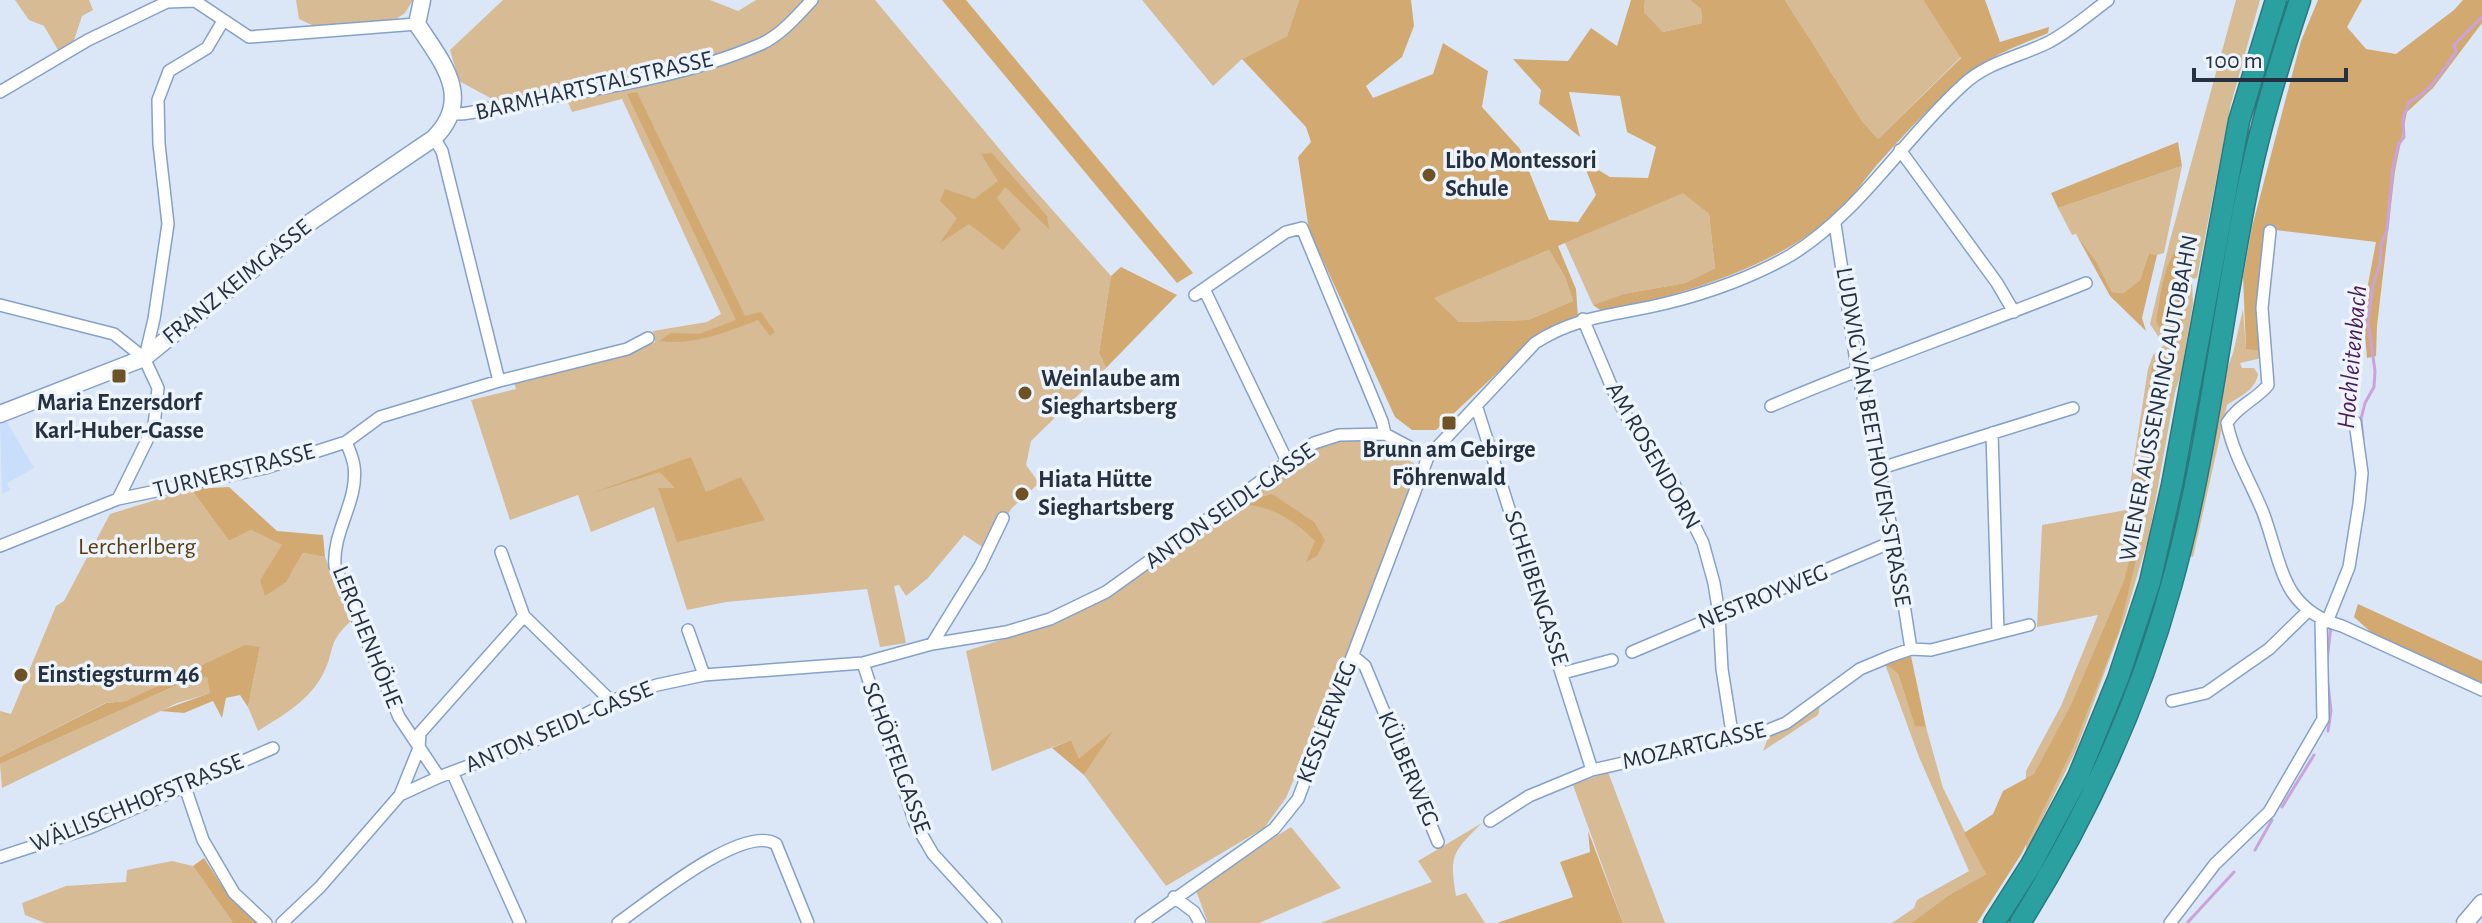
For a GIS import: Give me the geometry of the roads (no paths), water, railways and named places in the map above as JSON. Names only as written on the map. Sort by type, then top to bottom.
[{"type":"highway","name":"WIENER AUSSENRING AUTOBAHN","points":[[1994,923],[2031,865],[2078,777],[2118,679],[2150,582],[2172,485],[2236,135],[2252,70],[2276,0]]},
{"type":"highway","name":"WIENER AUSSENRING AUTOBAHN","points":[[2020,923],[2097,786],[2139,687],[2171,586],[2199,460],[2249,181],[2274,78],[2300,0]]},
{"type":"main road","points":[[422,0],[417,24],[444,65],[452,89],[453,114]]},
{"type":"main road","name":"FRANZ KEIMGASSE","points":[[0,414],[144,358],[312,221],[434,138],[453,114]]},
{"type":"main road","points":[[2465,923],[2482,903]]},
{"type":"street","name":"BARMHARTSTALSTRASSE","points":[[453,114],[469,115],[503,105],[620,84],[709,62],[764,43],[791,23],[812,0]]},
{"type":"street","points":[[1428,457],[1535,343],[1554,330],[1583,319],[1667,303],[1720,286],[1790,256],[1835,224],[1900,150],[1980,70],[2050,41],[2108,0]]},
{"type":"street","points":[[0,92],[88,40],[167,2],[195,1],[249,37],[417,24]]},
{"type":"street","points":[[144,358],[154,319],[168,224],[159,144],[158,100],[169,71],[207,48],[223,21]]},
{"type":"street","points":[[434,138],[442,151],[499,381]]},
{"type":"street","points":[[1900,150],[1997,283],[2014,312]]},
{"type":"street","name":"LUDWIG VAN BEETHOVEN-STRASSE","points":[[1835,224],[1857,368],[1894,541],[1911,649]]},
{"type":"street","points":[[1287,461],[1200,292],[1286,232],[1302,228],[1385,434]]},
{"type":"street","points":[[2270,231],[2262,308],[2268,385],[2259,396],[2246,402],[2227,423],[2231,442],[2262,510],[2291,591],[2308,611],[2329,622],[2482,690]]},
{"type":"street","points":[[1771,406],[1857,368],[2086,283]]},
{"type":"street","points":[[0,305],[114,334],[144,358],[158,388],[154,426],[118,499]]},
{"type":"street","name":"AM ROSENDORN","points":[[1583,319],[1629,421],[1672,480],[1703,543],[1719,614],[1722,669],[1733,739]]},
{"type":"street","name":"TURNERSTRASSE","points":[[0,546],[118,499],[265,468],[346,442],[380,417],[499,381],[627,349],[648,338]]},
{"type":"street","name":"SCHEIBENGASSE","points":[[1477,408],[1592,770]]},
{"type":"street","points":[[1878,469],[2073,408]]},
{"type":"street","points":[[2170,923],[2215,864],[2269,812],[2323,719],[2329,622],[2349,567],[2359,504],[2362,473],[2355,422]]},
{"type":"street","points":[[1992,433],[1998,632]]},
{"type":"street","name":"ANTON SEIDL-GASSE","points":[[282,923],[320,887],[400,795],[529,743],[611,701],[657,685],[704,675],[863,663],[932,644],[1006,632],[1050,619],[1106,592],[1157,558],[1314,443],[1339,435],[1385,434],[1428,457]]},
{"type":"street","name":"LERCHENHÖHE","points":[[346,442],[355,468],[350,500],[334,551],[335,566],[399,717],[439,777]]},
{"type":"street","name":"KESSLERWEG","points":[[1141,923],[1274,829],[1298,799],[1428,457]]},
{"type":"street","points":[[932,644],[980,566],[1003,518]]},
{"type":"street","name":"NESTROYWEG","points":[[1632,652],[1894,541]]},
{"type":"street","points":[[501,552],[524,616],[611,701]]},
{"type":"street","points":[[2172,701],[2206,693],[2269,649],[2308,611]]},
{"type":"street","points":[[400,795],[419,748],[420,733],[524,616]]},
{"type":"street","name":"MOZARTGASSE","points":[[1490,821],[1529,796],[1592,770],[1733,739],[1786,723],[1860,669],[1911,649],[1931,650],[2029,625]]},
{"type":"street","points":[[688,630],[704,675]]},
{"type":"street","name":"KÜLBERWEG","points":[[1353,656],[1365,666],[1438,842]]},
{"type":"street","points":[[1563,673],[1612,660]]},
{"type":"street","name":"SCHÖFFELGASSE","points":[[863,663],[915,823],[933,854],[996,923]]},
{"type":"street","name":"WÄLLISCHHOFSTRASSE","points":[[0,857],[89,828],[273,748]]},
{"type":"street","points":[[452,772],[520,923]]},
{"type":"street","points":[[185,787],[203,840],[234,893],[266,923]]},
{"type":"street","points":[[618,923],[708,860],[755,840],[768,839],[776,844],[808,923]]},
{"type":"street","points":[[1174,897],[1194,912],[1200,923]]},
{"type":"waterway","name":"Hochleitenbach","points":[[2363,439],[2361,419],[2374,387],[2375,371],[2368,321],[2381,245],[2387,230],[2393,167],[2398,145],[2404,137],[2403,118],[2409,102],[2424,93],[2436,80],[2456,52],[2454,45],[2482,17]]},
{"type":"waterway","name":"Hochleitenbach","points":[[2342,599],[2352,573]]},
{"type":"waterway","name":"Hochleitenbach","points":[[2327,661],[2331,625]]},
{"type":"waterway","name":"Hochleitenbach","points":[[2327,676],[2331,711],[2328,731]]},
{"type":"waterway","name":"Hochleitenbach","points":[[2282,807],[2314,755]]},
{"type":"waterway","name":"Hochleitenbach","points":[[2255,850],[2272,820]]},
{"type":"waterway","name":"Hochleitenbach","points":[[2188,922],[2234,872]]},
{"type":"place","name":"Libo Montessori Schule","points":[[1429,175]]},
{"type":"place","name":"Maria Enzersdorf Karl-Huber-Gasse","points":[[119,376]]},
{"type":"place","name":"Weinlaube am Sieghartsberg","points":[[1025,393]]},
{"type":"place","name":"Brunn am Gebirge Föhrenwald","points":[[1449,423]]},
{"type":"place","name":"Hiata Hütte Sieghartsberg","points":[[1022,494]]},
{"type":"place","name":"Einstiegsturm 46","points":[[21,675]]},
{"type":"park label","name":"Lercherlberg","points":[[137,547]]}]
